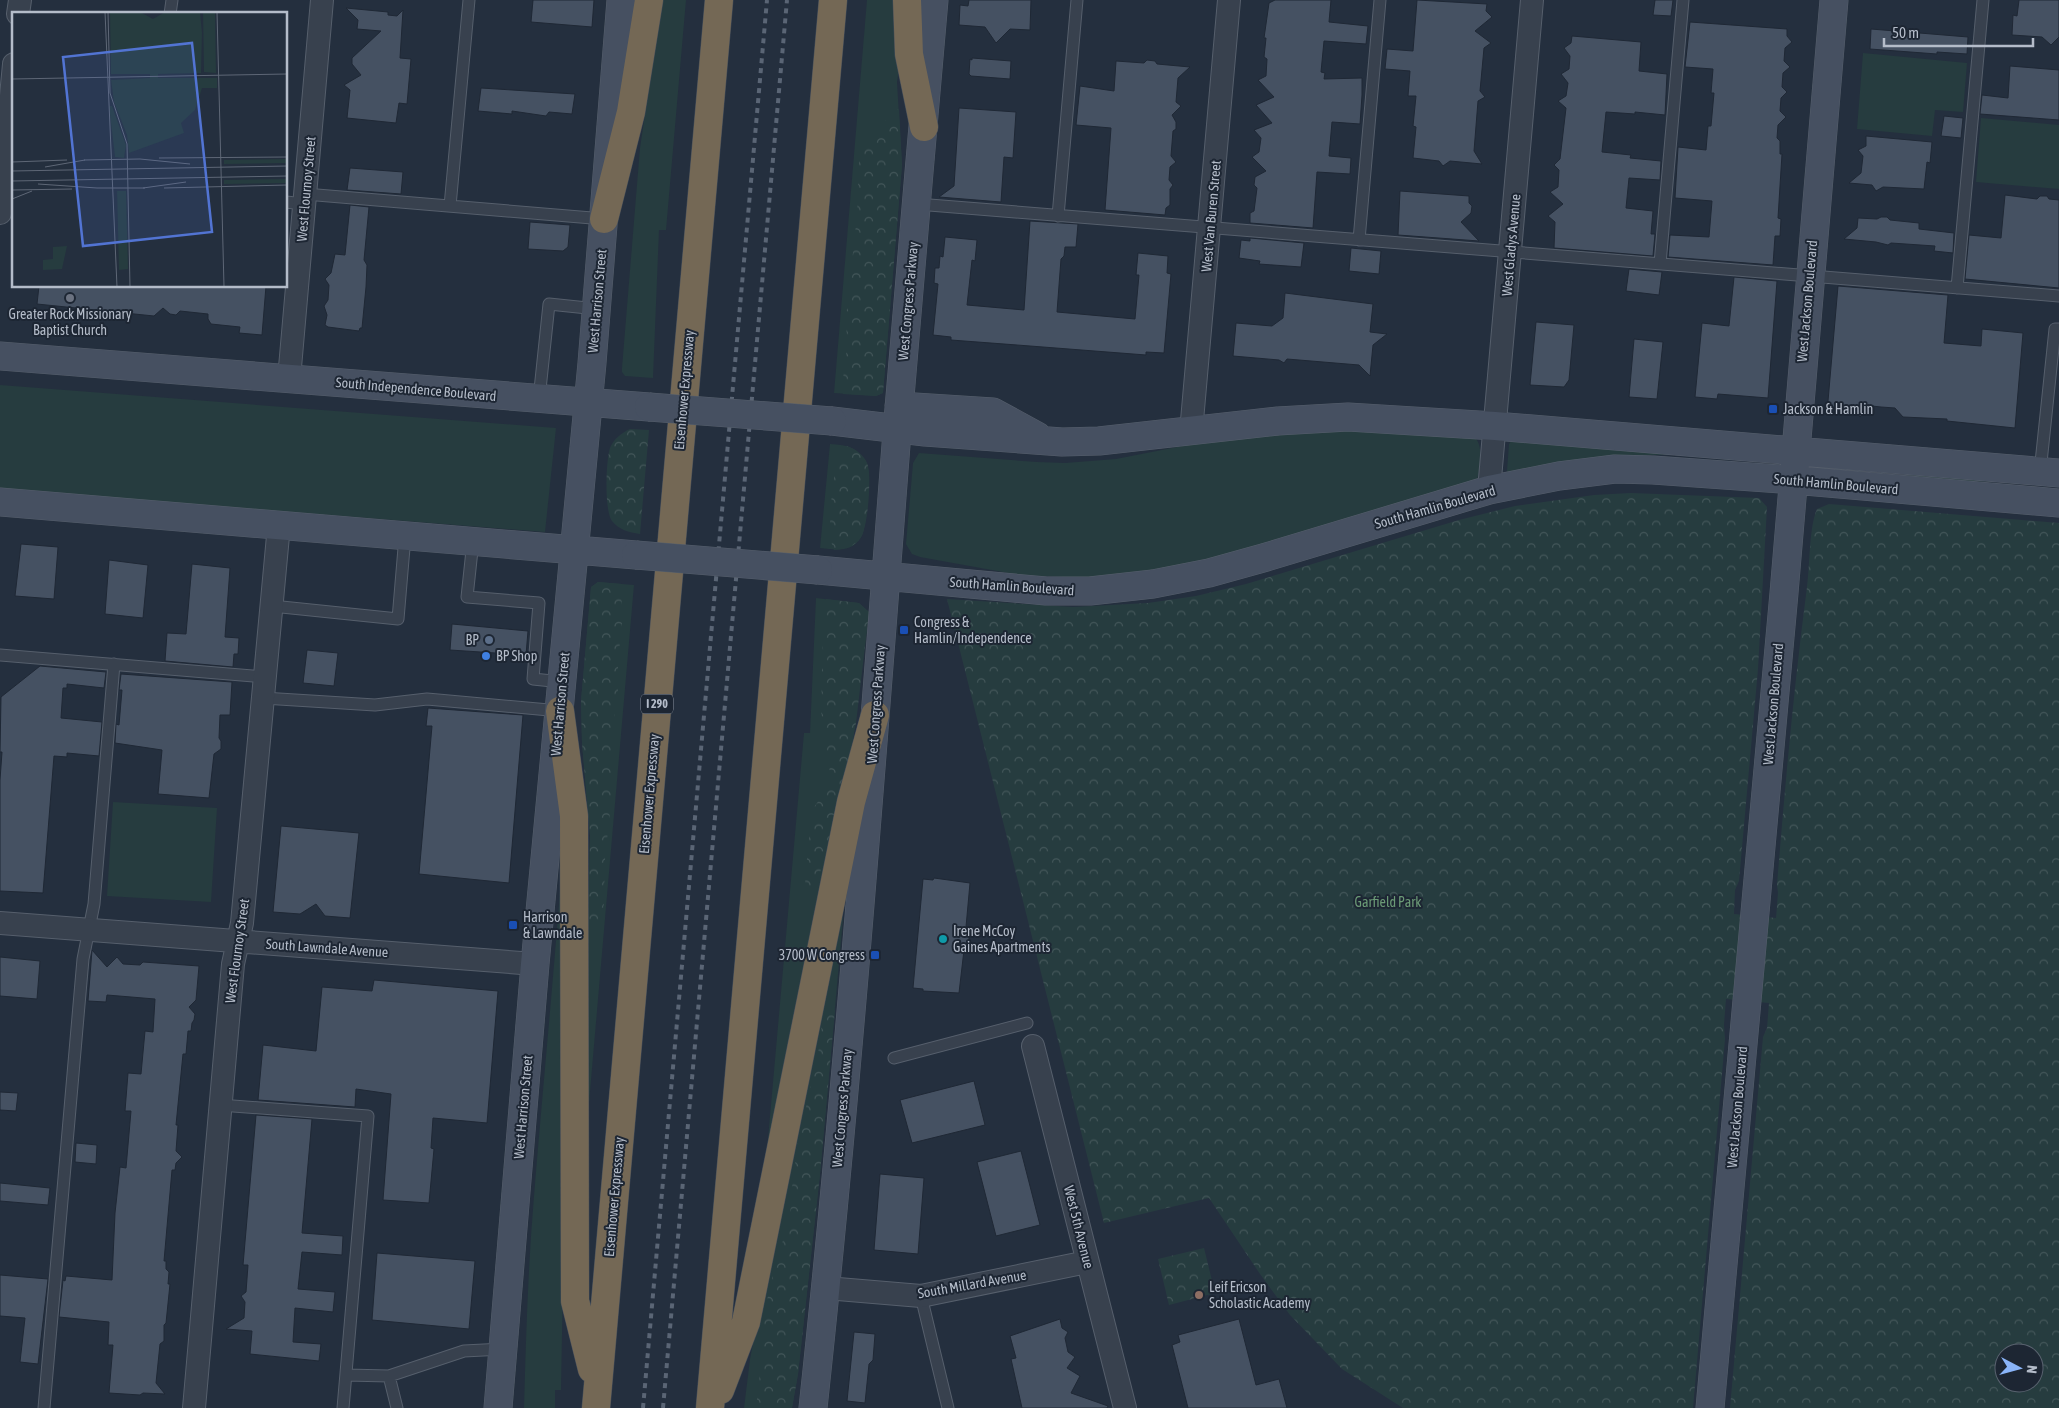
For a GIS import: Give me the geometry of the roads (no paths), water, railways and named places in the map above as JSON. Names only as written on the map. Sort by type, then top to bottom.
[{"type":"highway","points":[[604,219],[631,112],[649,0]]},
{"type":"highway","name":"Eisenhower Expressway","points":[[596,1400],[719,0]]},
{"type":"highway","points":[[710,1408],[832,0]]},
{"type":"highway","points":[[907,0],[909,54],[924,127]]},
{"type":"highway","points":[[560,711],[574,816],[575,1301],[596,1400]]},
{"type":"highway","points":[[714,1408],[746,1322],[851,802],[876,715]]},
{"type":"street","name":"West Flournoy Street","points":[[289,379],[299,200],[322,0]]},
{"type":"street","name":"West Harrison Street","points":[[498,1408],[535,964],[589,403],[621,0]]},
{"type":"street","name":"West Congress Parkway","points":[[813,1408],[826,1288],[876,715],[898,417],[934,0]]},
{"type":"street","name":"West Van Buren Street","points":[[1191,432],[1229,0]]},
{"type":"street","name":"West Gladys Avenue","points":[[1489,490],[1532,0]]},
{"type":"street","name":"West Jackson Boulevard","points":[[1710,1408],[1755,916],[1834,0]]},
{"type":"street","points":[[0,213],[12,89]]},
{"type":"street","name":"South Independence Boulevard","points":[[0,356],[832,421]]},
{"type":"street","name":"South Hamlin Boulevard","points":[[832,421],[898,417],[1047,441],[1099,441],[1191,432],[1278,420],[1348,417],[1495,426],[2050,472]]},
{"type":"street","name":"South Hamlin Boulevard","points":[[575,549],[1046,591],[1090,591],[1153,584],[1202,574],[1263,558],[1489,490],[1559,476],[1616,469],[1793,480],[2059,502]]},
{"type":"street","points":[[0,502],[575,549]]},
{"type":"street","name":"West Flournoy Street","points":[[194,1408],[232,964],[242,923],[279,525]]},
{"type":"street","name":"South Lawndale Avenue","points":[[0,923],[535,964]]},
{"type":"street","name":"West 5th Avenue","points":[[1033,1046],[1124,1408]]},
{"type":"street","name":"South Millard Avenue","points":[[826,1288],[922,1296],[1087,1262]]},
{"type":"lane","points":[[450,206],[469,0]]},
{"type":"lane","points":[[1058,216],[1077,0]]},
{"type":"lane","points":[[1359,240],[1380,0]]},
{"type":"lane","points":[[1660,264],[1683,0]]},
{"type":"lane","points":[[1957,288],[1983,0]]},
{"type":"lane","points":[[299,200],[450,206],[604,219]]},
{"type":"lane","points":[[917,204],[2059,296]]},
{"type":"lane","points":[[539,399],[550,304],[597,309]]},
{"type":"lane","points":[[2050,472],[2055,329],[2059,329]]},
{"type":"lane","points":[[272,606],[398,619],[405,536]]},
{"type":"lane","points":[[473,541],[468,597],[539,603],[533,679],[562,682]]},
{"type":"lane","points":[[0,655],[114,664],[375,706],[427,699],[560,711]]},
{"type":"lane","points":[[44,1408],[83,959],[94,904],[114,664]]},
{"type":"lane","points":[[894,1058],[1027,1023]]},
{"type":"lane","points":[[220,1105],[368,1116],[343,1408]]},
{"type":"lane","points":[[922,1296],[948,1408]]},
{"type":"lane","points":[[346,1375],[389,1376],[464,1351],[503,1349]]},
{"type":"lane","points":[[389,1376],[397,1408]]},
{"type":"railway","points":[[643,1408],[767,0]]},
{"type":"railway","points":[[663,1408],[787,0]]},
{"type":"place","name":"Greater Rock Missionary Baptist Church","points":[[70,298]]},
{"type":"place","name":"Jackson & Hamlin","points":[[1773,409]]},
{"type":"place","name":"Congress & Hamlin/Independence","points":[[904,630]]},
{"type":"place","name":"BP","points":[[489,640]]},
{"type":"place","name":"BP Shop","points":[[486,656]]},
{"type":"place","name":"Harrison & Lawndale","points":[[513,925]]},
{"type":"place","name":"Irene McCoy Gaines Apartments","points":[[943,939]]},
{"type":"place","name":"3700 W Congress","points":[[875,955]]},
{"type":"place","name":"Leif Ericson Scholastic Academy","points":[[1199,1295]]},
{"type":"park label","name":"Garfield Park","points":[[1388,902]]}]
